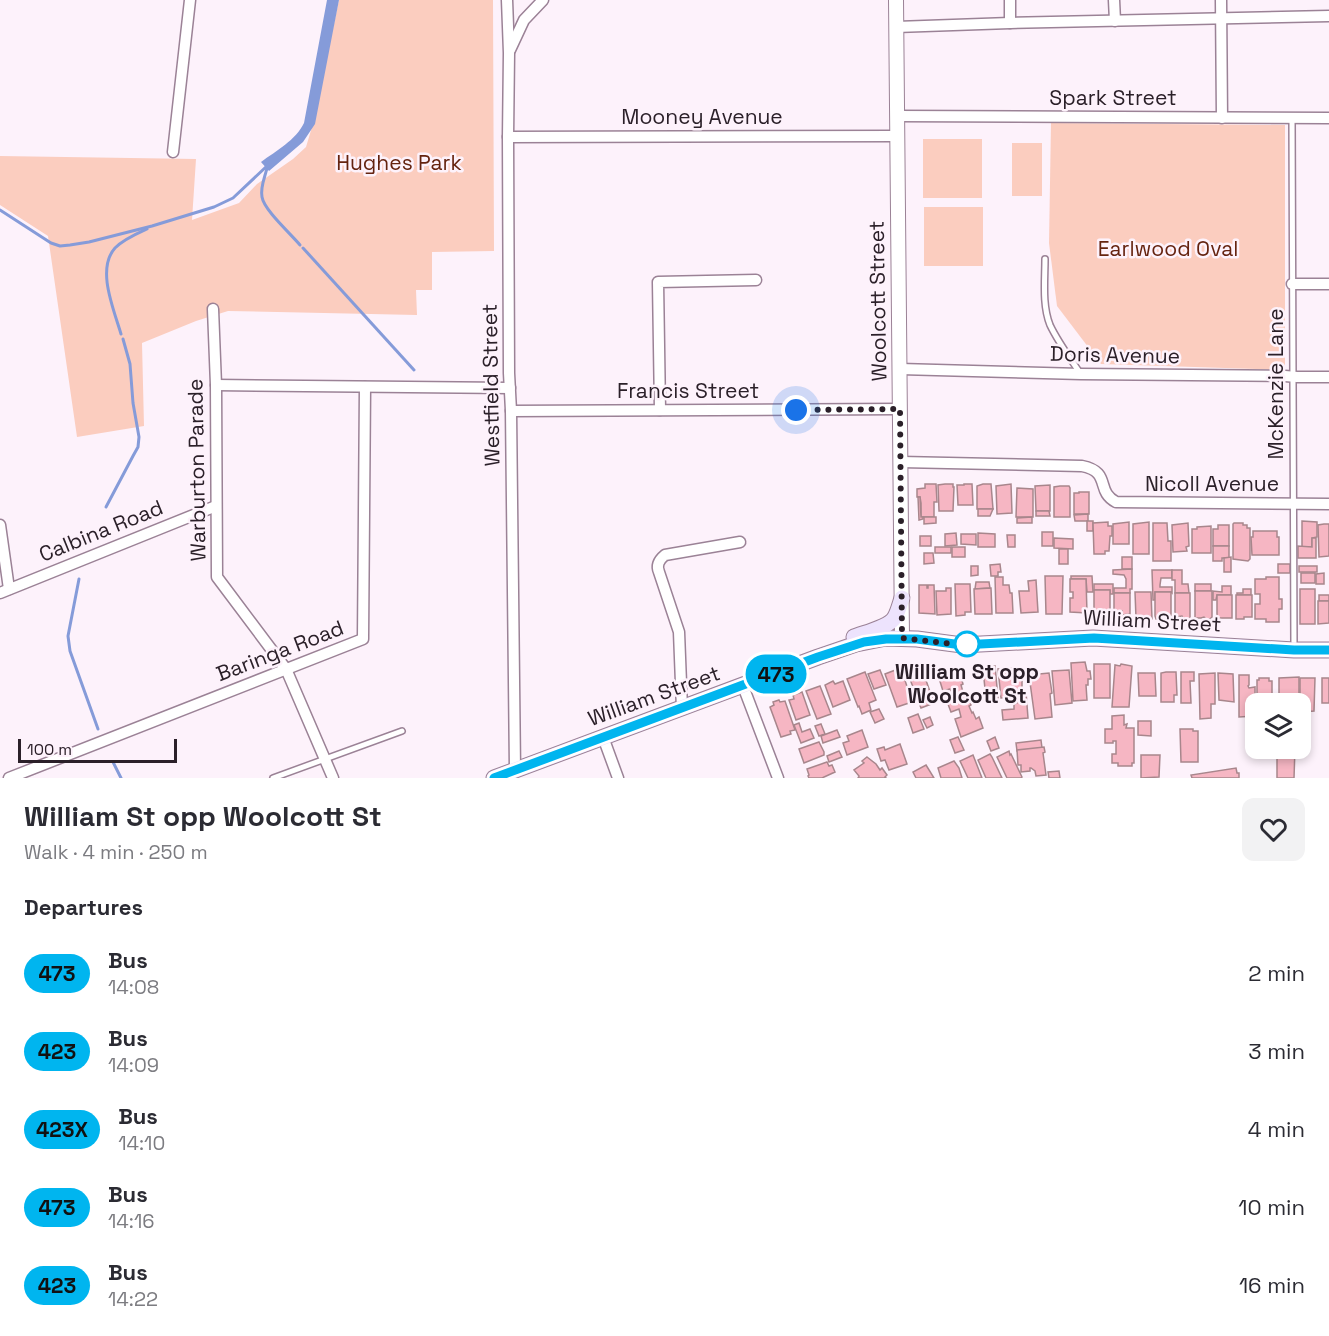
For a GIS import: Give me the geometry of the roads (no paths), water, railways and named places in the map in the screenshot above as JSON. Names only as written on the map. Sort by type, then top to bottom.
[{"type":"main road","points":[[818,657],[827,647],[892,621],[902,598]]},
{"type":"main road","name":"William Street","points":[[494,778],[864,642],[902,638],[962,645],[1094,638],[1329,650]]},
{"type":"street","points":[[173,152],[190,0]]},
{"type":"street","name":"Westfield Street","points":[[507,0],[515,770]]},
{"type":"street","points":[[509,53],[524,20],[543,0]]},
{"type":"street","name":"Woolcott Street","points":[[896,0],[902,638]]},
{"type":"street","points":[[1010,0],[1010,23]]},
{"type":"street","points":[[1114,0],[1114,21]]},
{"type":"street","points":[[1221,0],[1222,118]]},
{"type":"street","points":[[896,27],[1329,16]]},
{"type":"street","name":"Spark Street","points":[[898,116],[1329,118]]},
{"type":"street","name":"Mooney Avenue","points":[[508,137],[897,136]]},
{"type":"street","points":[[660,410],[658,282],[756,280]]},
{"type":"street","points":[[1292,284],[1329,284]]},
{"type":"street","name":"Warburton Parade","points":[[213,309],[216,385],[217,577],[286,669],[333,778]]},
{"type":"street","name":"Doris Avenue","points":[[900,369],[1329,377]]},
{"type":"street","points":[[216,385],[510,388]]},
{"type":"street","name":"Baringa Road","points":[[9,778],[363,639],[365,387]]},
{"type":"street","name":"Francis Street","points":[[511,411],[900,409]]},
{"type":"street","name":"Nicoll Avenue","points":[[901,462],[1093,468],[1100,475],[1106,493],[1116,502],[1329,504]]},
{"type":"street","name":"Calbina Road","points":[[4,591],[216,506]]},
{"type":"street","points":[[0,525],[4,591]]},
{"type":"street","points":[[682,709],[679,632],[657,567],[658,562],[665,555],[740,542]]},
{"type":"street","points":[[743,686],[778,778]]},
{"type":"street","points":[[603,737],[618,778]]},
{"type":"lane","name":"McKenzie Lane","points":[[1292,118],[1294,650]]},
{"type":"lane","points":[[1045,259],[1046,308],[1050,324],[1081,374]]},
{"type":"lane","points":[[273,778],[402,731]]},
{"type":"water","points":[[327,0],[339,0],[315,124],[303,142],[269,171],[261,162],[291,140],[304,123]]},
{"type":"waterway","points":[[0,210],[51,243],[60,246],[89,242],[214,207],[233,198],[268,165]]},
{"type":"waterway","points":[[267,168],[262,190],[264,202],[300,245]]},
{"type":"waterway","points":[[121,334],[108,290],[107,267],[115,248],[126,239],[147,229]]},
{"type":"waterway","points":[[303,248],[414,370]]},
{"type":"waterway","points":[[106,507],[138,447],[139,437],[130,364],[123,339]]},
{"type":"waterway","points":[[79,579],[68,636],[70,651],[98,729]]},
{"type":"waterway","points":[[113,762],[121,778]]},
{"type":"place","name":"William St opp Woolcott St","points":[[967,644]]},
{"type":"park label","name":"Hughes Park","points":[[399,163]]},
{"type":"park label","name":"Earlwood Oval","points":[[1168,249]]}]
